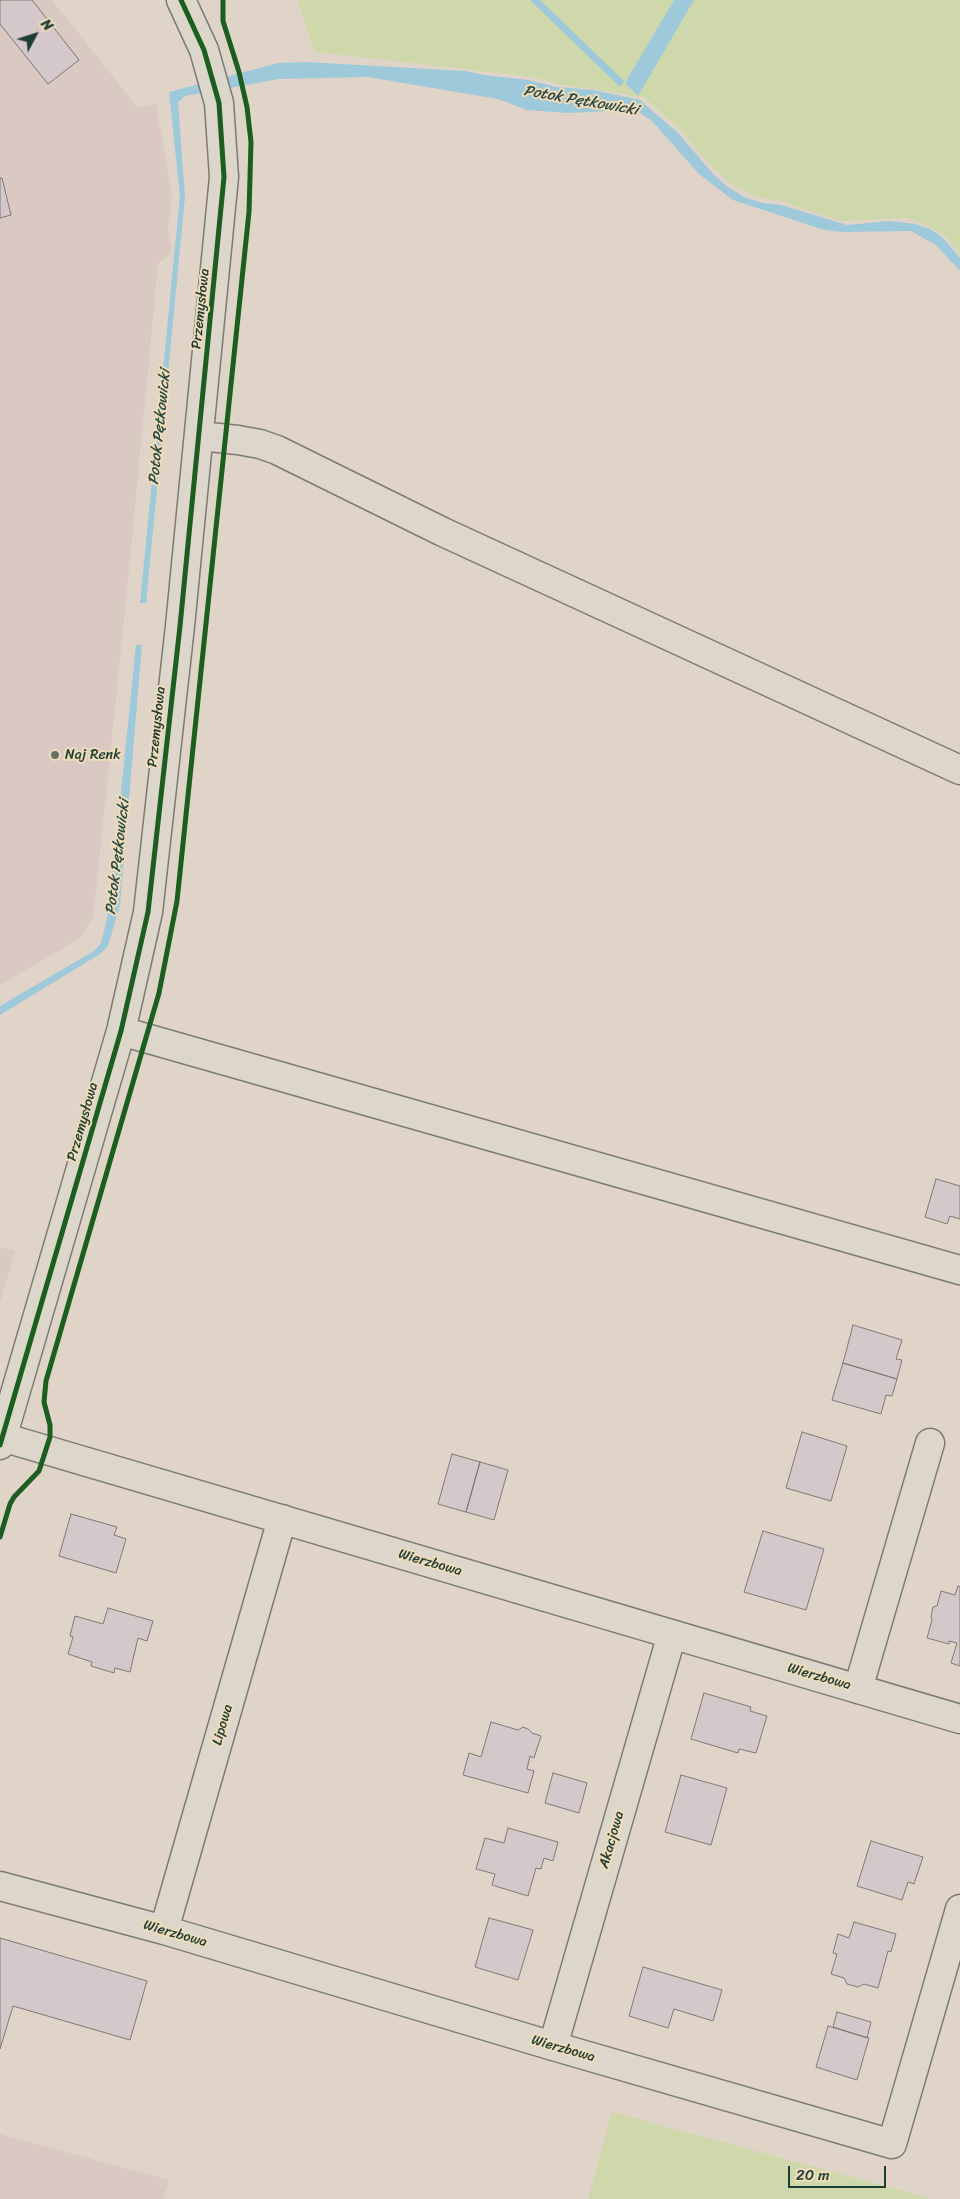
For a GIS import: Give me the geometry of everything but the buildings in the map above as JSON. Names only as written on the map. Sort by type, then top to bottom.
[{"type":"street","name":"Przemysłowa","points":[[1,1441],[121,1031],[148,912],[200,436],[224,177],[219,103],[204,50],[181,0]]},
{"type":"street","points":[[200,436],[238,440],[260,444],[277,450],[452,537],[960,770]]},
{"type":"street","points":[[121,1031],[960,1270]]},
{"type":"street","name":"Wierzbowa","points":[[1,1441],[282,1519],[960,1719]]},
{"type":"street","name":"Wierzbowa","points":[[858,1689],[930,1444]]},
{"type":"street","name":"Lipowa","points":[[164,1930],[282,1519]]},
{"type":"street","name":"Akacjowa","points":[[553,2046],[672,1634]]},
{"type":"street","name":"Wierzbowa","points":[[0,1886],[164,1930],[553,2046],[892,2144],[960,1909]]},
{"type":"shaded area","name":"Naj Renk","points":[[0,0],[52,0],[138,108],[156,104],[172,196],[168,228],[172,252],[158,264],[94,910],[91,922],[79,939],[0,985]]},
{"type":"shaded area","points":[[0,1247],[15,1251],[0,1303]]},
{"type":"shaded area","points":[[0,2134],[169,2180],[163,2199],[0,2199]]},
{"type":"green space","points":[[297,0],[960,0],[960,254],[945,236],[928,226],[908,218],[840,221],[781,201],[760,198],[735,187],[708,163],[680,129],[644,97],[559,84],[532,77],[315,52]]},
{"type":"green space","points":[[612,2112],[933,2199],[588,2199]]},
{"type":"water","points":[[530,0],[540,0],[624,81],[620,87]]},
{"type":"water","points":[[674,0],[694,0],[638,96],[625,83]]},
{"type":"water","name":"Potok Pętkowicki","points":[[307,62],[465,71],[528,80],[556,87],[593,90],[640,100],[678,133],[714,175],[729,188],[746,198],[763,203],[781,205],[847,225],[889,221],[916,224],[932,230],[943,238],[960,258],[960,271],[936,245],[911,231],[843,232],[824,230],[733,200],[699,174],[651,120],[635,110],[567,113],[527,110],[498,99],[368,77],[279,79],[185,96],[178,102],[185,197],[146,603],[140,603],[180,196],[169,92],[278,63]]},
{"type":"water","name":"Potok Pętkowicki","points":[[136,645],[142,645],[120,905],[108,946],[100,954],[0,1015],[0,1006],[94,951],[101,943],[109,909]]},
{"type":"cycle path","points":[[0,1445],[121,1031],[148,912],[180,626],[224,177],[219,103],[204,50],[181,0]]},
{"type":"cycle path","points":[[0,1537],[10,1504],[14,1497],[39,1471],[50,1437],[50,1425],[44,1402],[46,1381],[159,993],[177,901],[249,212],[251,142],[247,107],[239,72],[223,21],[223,0]]},
{"type":"place","name":"Naj Renk","points":[[55,755]]}]
